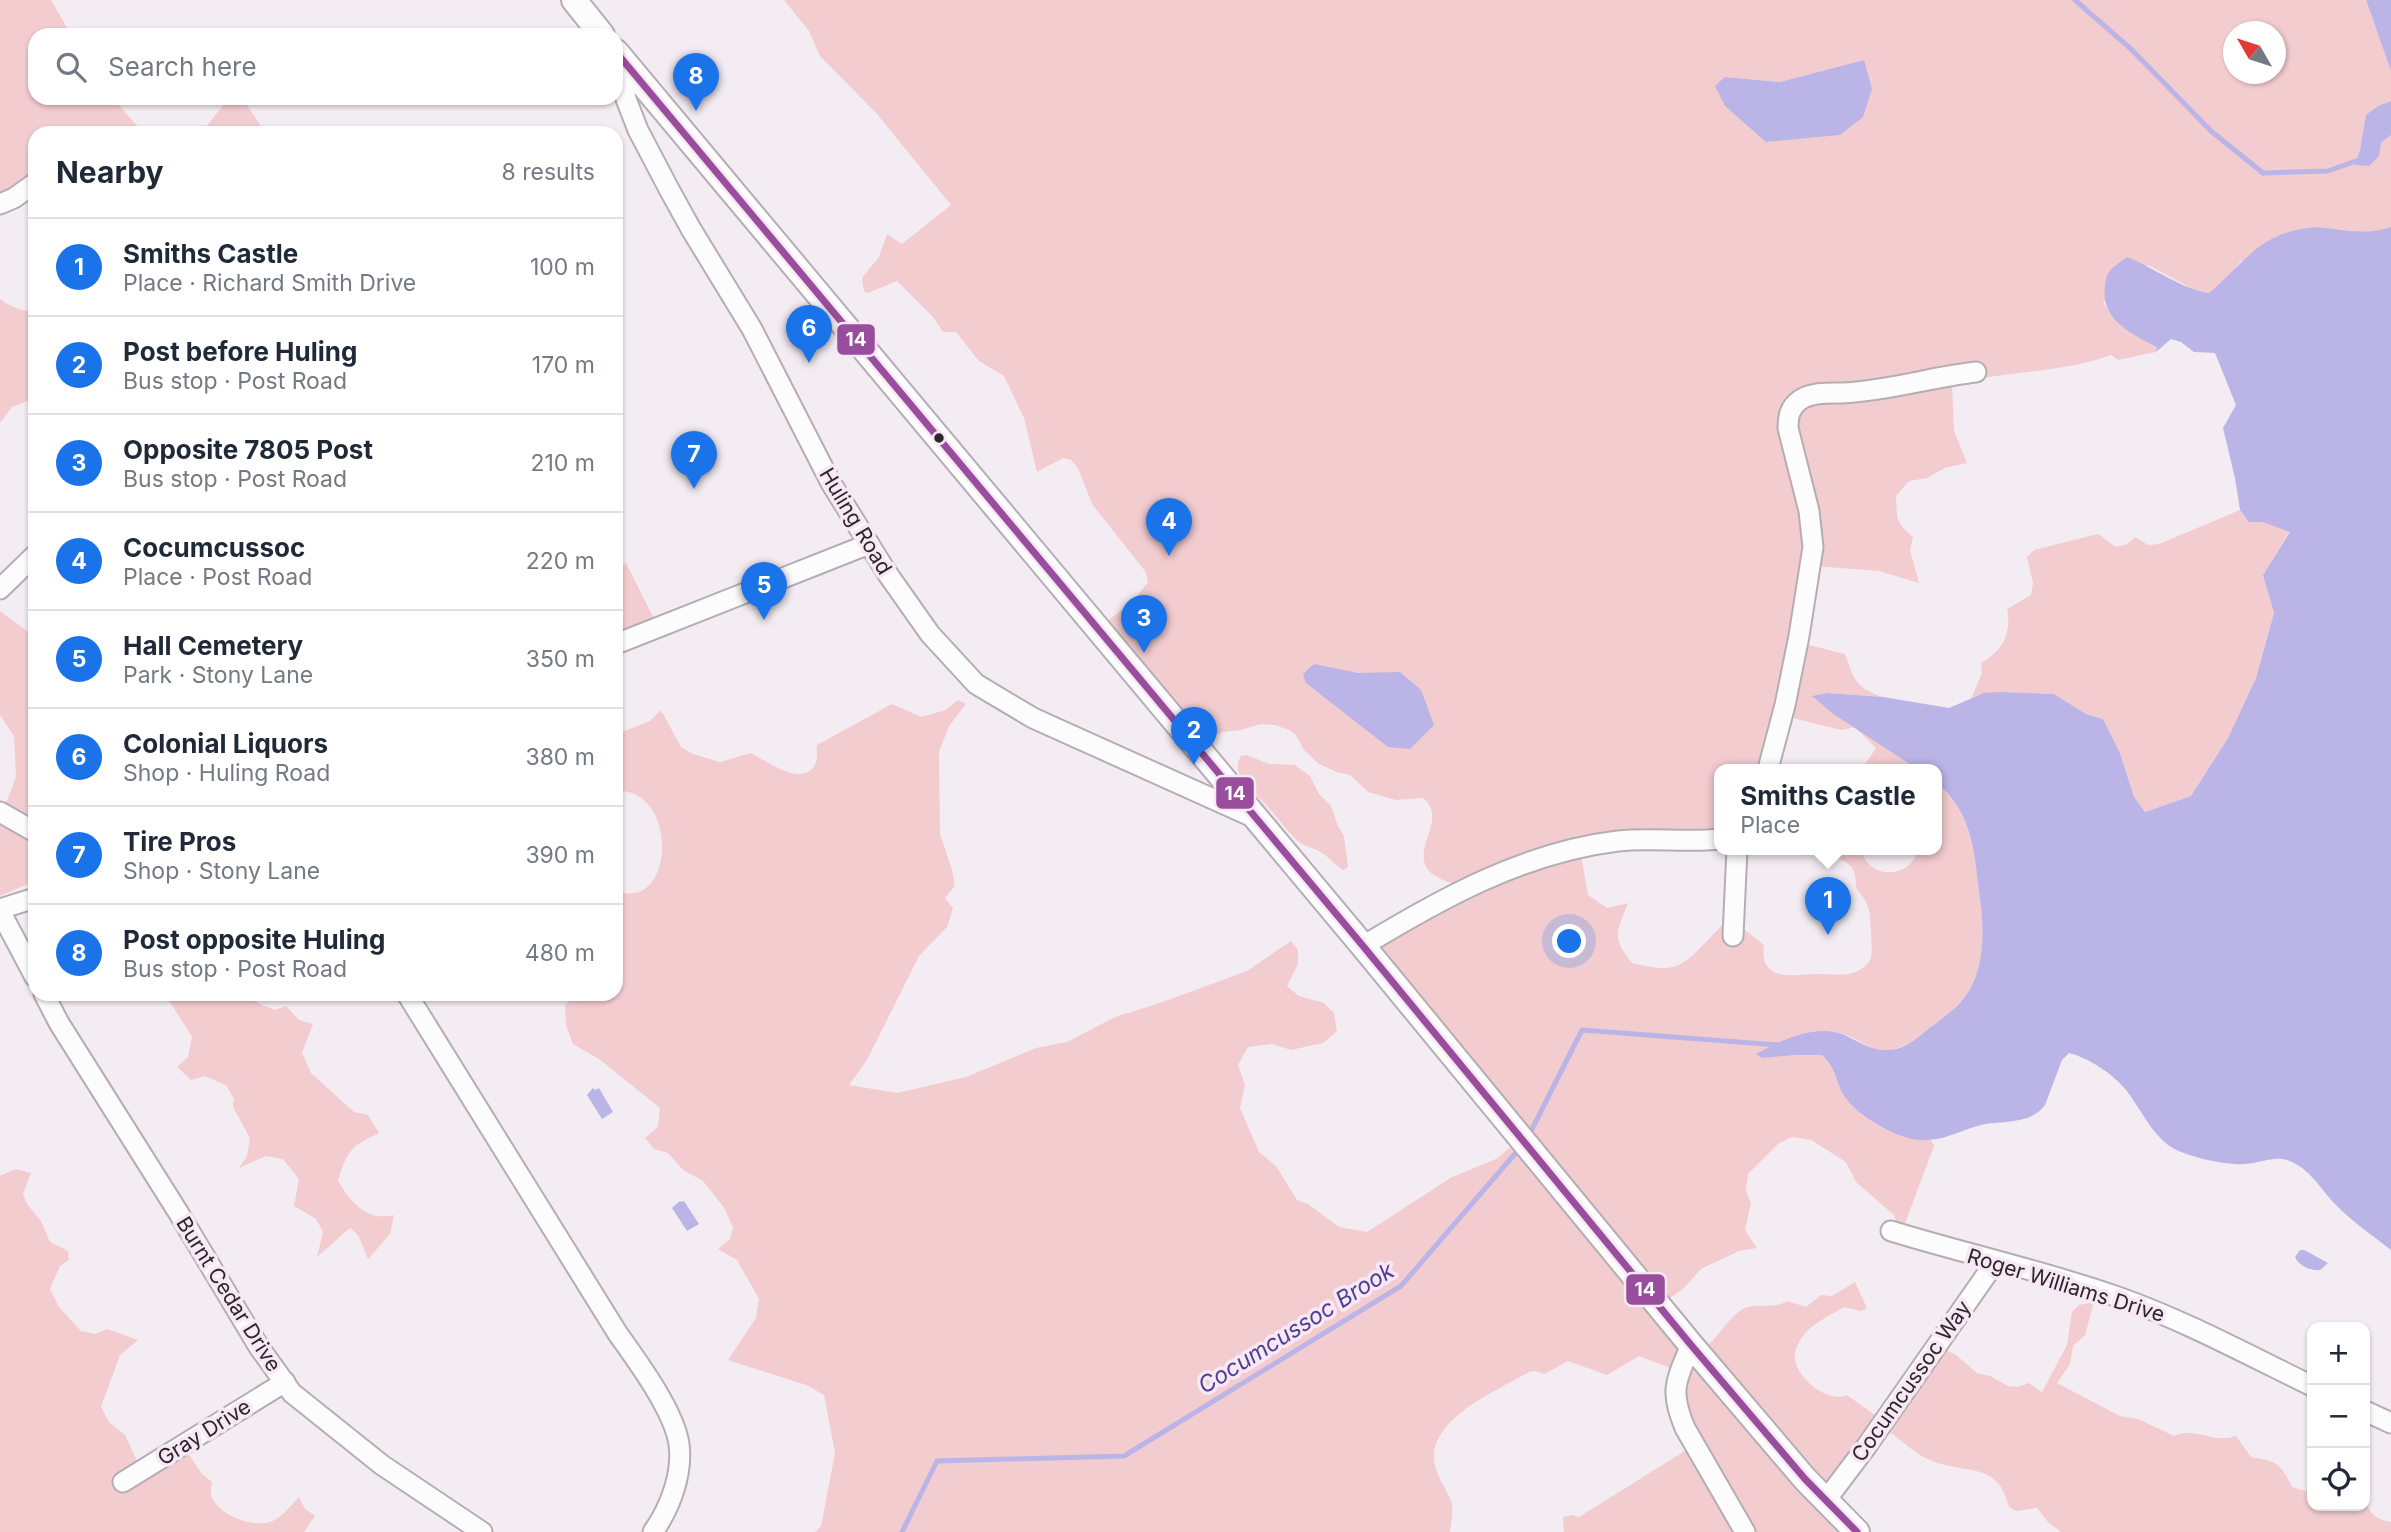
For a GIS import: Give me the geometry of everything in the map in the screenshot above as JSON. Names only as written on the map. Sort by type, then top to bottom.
[{"type":"main road","points":[[574,0],[596,28]]},
{"type":"main road","points":[[623,61],[1363,946],[1691,1345],[1767,1435],[1857,1532]]},
{"type":"street","name":"Huling Road","points":[[623,84],[638,130],[691,229],[752,329],[831,483],[930,634],[976,684],[1034,718],[1255,818]]},
{"type":"street","points":[[0,204],[28,188]]},
{"type":"street","points":[[1769,764],[1795,659],[1814,547],[1809,510],[1788,428],[1788,416],[1792,408],[1810,395],[1866,392],[1976,372]]},
{"type":"street","points":[[623,641],[869,544]]},
{"type":"street","points":[[0,589],[28,562]]},
{"type":"street","points":[[0,812],[28,828]]},
{"type":"street","points":[[1363,946],[1466,888],[1547,856],[1618,841],[1714,839]]},
{"type":"street","points":[[1733,936],[1737,855]]},
{"type":"street","points":[[28,900],[0,910],[28,964]]},
{"type":"street","name":"Burnt Cedar Drive","points":[[48,1001],[259,1347],[285,1382],[312,1410],[355,1445],[482,1532]]},
{"type":"street","points":[[411,1001],[618,1335],[647,1376],[675,1430],[679,1446],[678,1469],[669,1505],[653,1532]]},
{"type":"street","name":"Roger Williams Drive","points":[[1891,1231],[2071,1282],[2159,1312],[2310,1385]]},
{"type":"street","name":"Cocumcussoc Way","points":[[1826,1500],[1996,1261]]},
{"type":"street","points":[[1691,1345],[1675,1385],[1678,1410],[1685,1428],[1745,1532]]},
{"type":"street","name":"Gray Drive","points":[[123,1482],[285,1382]]},
{"type":"street","points":[[2370,1414],[2391,1423]]},
{"type":"shaded area","points":[[0,0],[51,0],[67,28],[28,28],[28,105],[119,105],[137,126],[28,126],[28,187],[0,204]]},
{"type":"shaded area","points":[[784,0],[2366,0],[2391,71],[2391,101],[2378,106],[2366,116],[2355,164],[2391,135],[2391,227],[2365,232],[2317,227],[2240,262],[2230,275],[2209,293],[2195,290],[2148,265],[2103,302],[2113,317],[2126,329],[2157,347],[2156,352],[2118,360],[2111,355],[2072,366],[1952,385],[1954,431],[1967,463],[1945,468],[1927,478],[1909,481],[1896,496],[1898,519],[1913,537],[1910,550],[1919,583],[1879,571],[1814,566],[1805,644],[1845,654],[1857,682],[1866,690],[1883,697],[1828,693],[1813,697],[1854,727],[1841,730],[1789,717],[1775,764],[1714,764],[1714,838],[1580,849],[1588,895],[1607,908],[1628,903],[1618,934],[1621,947],[1632,963],[1665,968],[1684,962],[1731,919],[1764,945],[1766,965],[1771,970],[1785,975],[1849,974],[1862,968],[1871,956],[1870,917],[1864,899],[1856,888],[1853,870],[1839,859],[1838,855],[1863,855],[1871,866],[1889,872],[1907,867],[1916,855],[1942,855],[1942,788],[1958,808],[1970,836],[1980,899],[1982,943],[1972,985],[1954,1009],[1915,1039],[1894,1049],[1874,1048],[1838,1033],[1785,1042],[1756,1054],[1822,1055],[1831,1066],[1846,1097],[1862,1115],[1896,1134],[1931,1140],[1934,1146],[1901,1234],[1894,1215],[1856,1182],[1846,1162],[1811,1140],[1792,1137],[1778,1144],[1748,1174],[1746,1191],[1751,1203],[1745,1230],[1757,1248],[1739,1251],[1701,1269],[1683,1289],[1664,1302],[1702,1350],[1732,1317],[1743,1309],[1787,1301],[1806,1307],[1821,1295],[1832,1296],[1855,1282],[1867,1308],[1861,1311],[1844,1307],[1816,1324],[1800,1341],[1795,1358],[1803,1376],[1820,1391],[1839,1397],[1847,1395],[1886,1423],[1940,1347],[1956,1355],[1977,1373],[1990,1376],[2008,1386],[2018,1387],[2029,1383],[2042,1392],[2067,1345],[2072,1312],[2079,1305],[2094,1302],[2085,1335],[2073,1346],[2070,1364],[2057,1383],[2120,1416],[2138,1419],[2174,1436],[2190,1433],[2219,1438],[2236,1436],[2251,1457],[2277,1464],[2292,1487],[2307,1492],[2307,1511],[2370,1511],[2375,1516],[2391,1522],[2391,1532],[2061,1532],[2048,1522],[2037,1508],[2016,1511],[2009,1507],[2004,1492],[1989,1476],[1926,1458],[1887,1430],[1831,1505],[1855,1532],[1564,1532],[1563,1517],[1579,1517],[1688,1449],[1676,1370],[1639,1356],[1607,1375],[1568,1361],[1545,1374],[1529,1372],[1483,1397],[1452,1421],[1441,1434],[1435,1449],[1436,1470],[1452,1505],[1450,1532],[815,1532],[821,1526],[835,1453],[824,1395],[806,1385],[728,1360],[756,1318],[759,1299],[737,1260],[718,1249],[730,1239],[733,1228],[725,1209],[703,1181],[683,1170],[668,1153],[654,1149],[645,1138],[658,1127],[660,1108],[599,1059],[573,1044],[566,1025],[565,1005],[569,1001],[623,1001],[623,892],[636,893],[650,884],[659,868],[662,848],[660,827],[651,808],[637,795],[623,792],[623,732],[650,721],[661,710],[681,747],[693,754],[720,762],[751,753],[785,771],[804,774],[811,770],[816,762],[817,745],[892,704],[921,717],[946,710],[958,700],[966,704],[949,726],[939,752],[940,834],[955,886],[945,898],[953,908],[947,927],[919,956],[867,1060],[849,1085],[897,1093],[966,1077],[1036,1048],[1067,1042],[1115,1017],[1247,971],[1291,941],[1298,950],[1298,964],[1287,986],[1299,996],[1324,1003],[1334,1013],[1337,1031],[1323,1043],[1291,1050],[1272,1044],[1248,1047],[1238,1065],[1245,1085],[1240,1108],[1259,1152],[1276,1166],[1297,1200],[1308,1204],[1339,1227],[1367,1232],[1452,1177],[1496,1159],[1519,1140],[1366,953],[1458,887],[1432,874],[1424,862],[1431,825],[1430,806],[1423,798],[1396,800],[1368,792],[1350,775],[1319,764],[1304,750],[1296,735],[1275,725],[1261,724],[1223,732],[1205,740],[1097,629],[1132,602],[1148,582],[1145,571],[1092,504],[1078,468],[1071,460],[1063,458],[1037,472],[1024,418],[1004,376],[979,361],[956,332],[943,332],[933,317],[897,281],[868,293],[864,292],[862,278],[879,257],[887,234],[902,244],[951,205],[877,114],[820,56],[809,31]],"holes":[[[1864,60],[1725,106],[1725,77],[1780,82]]]},
{"type":"shaded area","points":[[2366,0],[2391,0],[2391,71]]},
{"type":"shaded area","points":[[1864,60],[1872,89],[1863,117],[1840,135],[1766,142],[1725,106],[1715,86],[1725,77],[1780,82]]},
{"type":"shaded area","points":[[2391,101],[2391,135],[2381,143],[2379,156],[2369,166],[2355,165],[2366,115]]},
{"type":"shaded area","points":[[223,105],[247,105],[261,126],[207,126]]},
{"type":"shaded area","points":[[2317,227],[2364,231],[2391,227],[2391,1250],[2347,1216],[2310,1175],[2292,1162],[2275,1159],[2245,1164],[2228,1163],[2194,1156],[2168,1145],[2114,1078],[2077,1055],[2069,1053],[2062,1060],[2045,1105],[2033,1116],[1985,1124],[1943,1138],[1918,1140],[1882,1128],[1860,1113],[1845,1097],[1831,1066],[1822,1055],[1762,1058],[1756,1054],[1786,1039],[1820,1031],[1842,1034],[1881,1050],[1904,1046],[1948,1014],[1964,998],[1972,986],[1980,958],[1982,913],[1976,866],[1965,822],[1942,788],[1942,764],[1909,764],[1832,713],[1812,696],[1828,693],[1883,697],[1949,708],[1984,693],[2054,694],[2086,714],[2103,719],[2120,753],[2134,797],[2145,812],[2191,796],[2228,738],[2256,678],[2274,613],[2263,575],[2290,532],[2263,522],[2249,522],[2240,510],[2223,428],[2236,405],[2215,353],[2194,352],[2181,342],[2171,339],[2156,352],[2157,347],[2120,325],[2113,317],[2105,299],[2106,280],[2111,270],[2127,257],[2187,287],[2209,293],[2256,249],[2268,241],[2297,230]]},
{"type":"shaded area","points":[[0,299],[28,311],[28,401],[12,407],[0,423]]},
{"type":"shaded area","points":[[2240,510],[2249,522],[2263,522],[2290,531],[2263,575],[2274,613],[2256,678],[2228,738],[2191,796],[2145,812],[2134,797],[2120,753],[2103,719],[2086,714],[2054,694],[2001,692],[1971,699],[1982,673],[1981,663],[1995,653],[2007,633],[2007,609],[2031,595],[2033,583],[2027,557],[2034,550],[2098,534],[2116,547],[2127,544],[2135,537],[2148,545],[2159,544]]},
{"type":"shaded area","points":[[626,563],[656,623],[623,639],[623,566]]},
{"type":"shaded area","points":[[0,611],[28,632],[28,819],[3,804],[7,801],[16,777],[14,736],[0,715]]},
{"type":"shaded area","points":[[1314,664],[1358,673],[1400,672],[1421,690],[1434,725],[1410,749],[1388,747],[1306,683],[1303,674]]},
{"type":"shaded area","points":[[1857,729],[1910,764],[1865,764],[1876,748]]},
{"type":"shaded area","points":[[1247,755],[1269,764],[1295,765],[1310,776],[1319,794],[1331,806],[1344,836],[1348,867],[1343,870],[1322,853],[1298,841],[1246,785],[1238,771],[1238,764],[1241,756]]},
{"type":"shaded area","points":[[0,823],[28,841],[28,884],[0,896]]},
{"type":"shaded area","points":[[169,1001],[256,1001],[275,1010],[286,1006],[299,1020],[313,1024],[302,1053],[311,1073],[354,1112],[368,1115],[379,1133],[351,1150],[338,1180],[354,1203],[368,1213],[376,1216],[394,1215],[390,1234],[368,1259],[358,1235],[350,1228],[317,1257],[323,1232],[316,1219],[294,1206],[299,1179],[283,1159],[266,1156],[239,1168],[247,1156],[250,1138],[233,1107],[234,1099],[227,1086],[205,1076],[191,1080],[177,1067],[188,1057],[192,1037]]},
{"type":"shaded area","points":[[593,1088],[599,1088],[613,1112],[602,1119],[587,1095]]},
{"type":"shaded area","points":[[15,1169],[31,1173],[23,1194],[27,1204],[41,1221],[50,1242],[68,1251],[69,1260],[60,1266],[50,1289],[59,1307],[81,1331],[95,1334],[107,1329],[138,1340],[120,1355],[101,1407],[109,1422],[125,1435],[140,1467],[185,1448],[201,1473],[212,1482],[214,1501],[226,1513],[244,1521],[270,1522],[282,1515],[299,1497],[305,1509],[315,1516],[304,1532],[0,1532],[0,1176]]},
{"type":"shaded area","points":[[684,1201],[699,1224],[687,1231],[672,1208]]},
{"type":"shaded area","points":[[2300,1250],[2328,1263],[2320,1270],[2306,1267],[2295,1257]]},
{"type":"waterway","points":[[2075,0],[2131,49],[2211,131],[2263,173],[2328,171],[2359,160]]},
{"type":"waterway","name":"Cocumcussoc Brook","points":[[1528,1137],[1582,1030],[1778,1045]]},
{"type":"waterway","name":"Cocumcussoc Brook","points":[[902,1532],[937,1461],[1124,1456],[1401,1286],[1520,1148]]},
{"type":"transit line","name":"14","points":[[623,60],[1363,946],[1691,1345],[1805,1479],[1857,1532]]},
{"type":"place","name":"Post opposite Huling","points":[[696,111]]},
{"type":"place","name":"Colonial Liquors","points":[[809,363]]},
{"type":"place","name":"Tire Pros","points":[[694,489]]},
{"type":"place","name":"Cocumcussoc","points":[[1169,556]]},
{"type":"place","name":"Hall Cemetery","points":[[764,620]]},
{"type":"place","name":"Opposite 7805 Post","points":[[1144,653]]},
{"type":"place","name":"Post before Huling","points":[[1194,765]]},
{"type":"place","name":"Smiths Castle","points":[[1828,935]]}]
